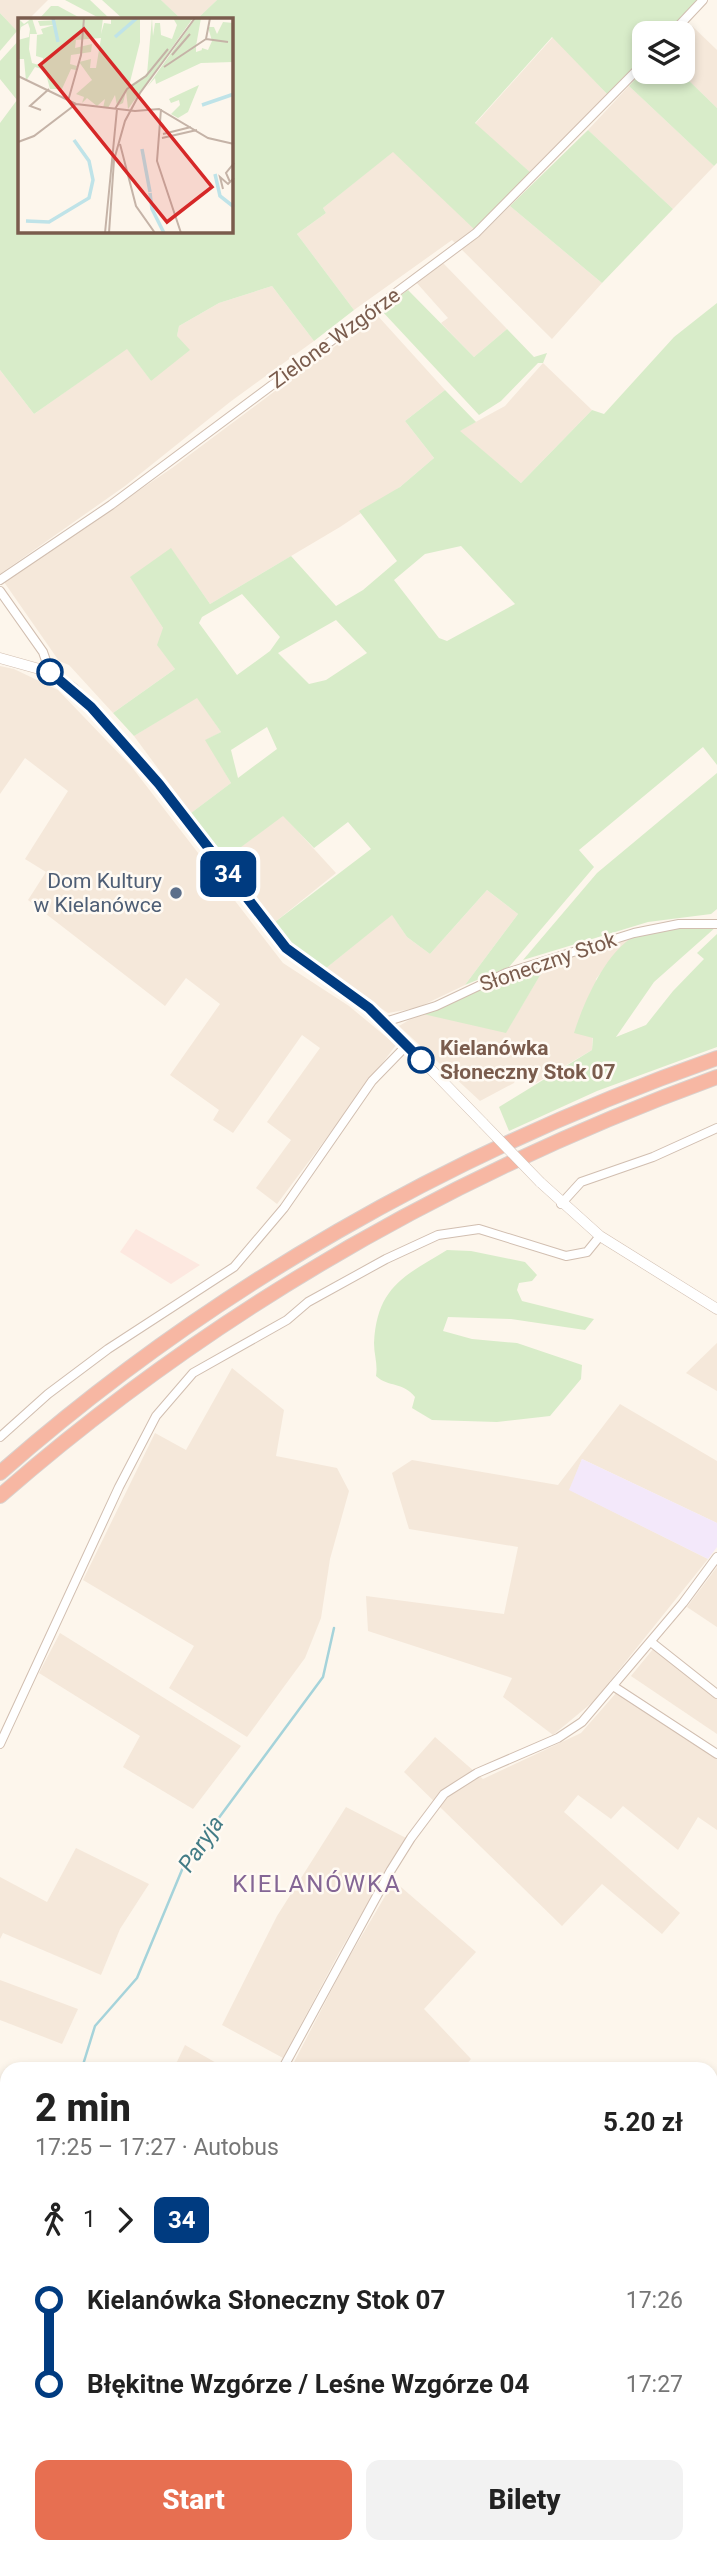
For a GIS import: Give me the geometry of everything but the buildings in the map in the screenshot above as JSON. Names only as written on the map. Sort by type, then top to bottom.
[{"type":"highway","points":[[0,1473],[152,1351],[220,1304],[399,1195],[570,1114],[717,1058]]},
{"type":"highway","points":[[0,1496],[168,1360],[258,1300],[339,1251],[481,1175],[617,1114],[717,1077]]},
{"type":"street","points":[[683,21],[703,0]]},
{"type":"street","name":"Zielone Wzgórze","points":[[0,580],[111,505],[476,233],[632,75]]},
{"type":"street","points":[[0,591],[43,652],[50,672]]},
{"type":"street","points":[[0,659],[50,672],[83,699],[152,776],[286,948],[385,1022],[561,1204],[600,1236],[717,1309]]},
{"type":"street","name":"Słoneczny Stok","points":[[385,1022],[436,1006],[506,973],[634,933],[679,924],[717,923]]},
{"type":"street","points":[[0,1437],[48,1394],[108,1349],[234,1267],[284,1208],[372,1081],[407,1045]]},
{"type":"street","points":[[561,1204],[581,1182],[653,1157],[717,1128]]},
{"type":"street","points":[[0,1744],[119,1486],[156,1416],[193,1373],[267,1332],[308,1303],[386,1259],[438,1235],[479,1230],[566,1256],[587,1252],[600,1236]]},
{"type":"street","points":[[286,2062],[391,1870],[444,1794],[477,1773],[558,1738],[582,1722],[651,1642],[717,1557]]},
{"type":"street","points":[[651,1642],[717,1694]]},
{"type":"street","points":[[613,1686],[717,1754]]},
{"type":"shaded area","points":[[0,0],[48,0],[30,18],[18,18],[17,31],[0,13]]},
{"type":"shaded area","points":[[161,0],[217,0],[198,18],[180,18]]},
{"type":"shaded area","points":[[695,29],[717,50],[717,108],[692,84],[695,84]]},
{"type":"shaded area","points":[[553,37],[608,95],[531,173],[475,124]]},
{"type":"shaded area","points":[[629,86],[714,166],[673,209],[588,130]]},
{"type":"shaded area","points":[[393,151],[481,235],[510,206],[602,283],[552,339],[452,240],[354,310],[297,234],[326,213],[323,208]]},
{"type":"shaded area","points":[[443,263],[507,329],[474,357],[441,323],[448,318],[416,282]]},
{"type":"shaded area","points":[[272,286],[314,341],[230,402],[125,486],[0,574],[0,370],[34,414],[127,348],[151,381],[177,336],[179,326],[219,303]]},
{"type":"shaded area","points":[[377,315],[445,390],[405,421],[434,458],[400,487],[340,527],[210,604],[171,549],[131,577],[163,628],[175,669],[113,713],[69,665],[59,661],[4,582],[172,468]]},
{"type":"shaded area","points":[[543,363],[592,410],[521,483],[459,431],[505,406]]},
{"type":"shaded area","points":[[0,666],[14,669],[58,690],[131,766],[283,963],[349,1006],[396,1045],[277,1204],[256,1188],[291,1140],[267,1122],[320,1048],[302,1035],[233,1133],[213,1120],[219,1110],[170,1075],[220,1004],[186,978],[165,1006],[28,900],[46,872],[25,859],[68,791],[25,758],[0,794]]},
{"type":"shaded area","points":[[197,697],[221,732],[206,740],[231,783],[191,813],[134,736]]},
{"type":"shaded area","points":[[283,815],[336,873],[275,922],[225,859]]},
{"type":"shaded area","points":[[487,890],[518,914],[465,985],[417,1008],[388,1013],[325,969],[392,914],[407,937],[430,954]]},
{"type":"shaded area","points":[[638,934],[613,957],[596,979],[592,1050],[536,1083],[518,1074],[514,1083],[480,1101],[399,1026],[414,1017],[428,1014],[506,1032],[548,962]]},
{"type":"shaded area","points":[[136,1229],[200,1265],[171,1284],[120,1252]]},
{"type":"shaded area","points":[[717,1343],[717,1391],[686,1373]]},
{"type":"shaded area","points":[[232,1368],[284,1410],[276,1456],[337,1468],[349,1491],[330,1559],[321,1618],[305,1658],[247,1737],[169,1688],[194,1646],[83,1580],[155,1433],[186,1450]]},
{"type":"shaded area","points":[[620,1404],[717,1461],[717,1523],[582,1459],[570,1490],[708,1559],[594,1701],[553,1735],[503,1697],[512,1678],[368,1631],[366,1596],[504,1614],[518,1547],[409,1529],[392,1473],[412,1460],[558,1485]]},
{"type":"shaded area","points":[[582,1459],[717,1523],[717,1547],[708,1559],[569,1490]]},
{"type":"shaded area","points":[[717,1567],[717,1627],[687,1607]]},
{"type":"shaded area","points":[[60,1633],[241,1746],[193,1809],[123,1767],[140,1736],[39,1673]]},
{"type":"shaded area","points":[[658,1643],[717,1689],[717,1734],[631,1676]]},
{"type":"shaded area","points":[[616,1693],[717,1756],[717,1830],[698,1817],[678,1850],[623,1806],[611,1819],[578,1795],[564,1812],[680,1913],[662,1934],[602,1884],[562,1926],[404,1772],[435,1737],[483,1779],[581,1733]]},
{"type":"shaded area","points":[[346,1807],[406,1838],[340,1951],[283,2058],[222,2025],[277,1916]]},
{"type":"shaded area","points":[[76,1848],[149,1884],[120,1929],[101,1975],[3,1933],[0,1939],[0,1877],[47,1902]]},
{"type":"shaded area","points":[[394,1881],[476,1952],[424,2009],[471,2059],[468,2062],[294,2062],[344,1966]]},
{"type":"shaded area","points":[[0,1980],[78,2009],[62,2044],[0,2020]]},
{"type":"shaded area","points":[[185,2045],[215,2062],[177,2062]]},
{"type":"green space","points":[[65,0],[90,0],[109,18],[99,18]]},
{"type":"green space","points":[[102,0],[161,0],[180,18],[122,18]]},
{"type":"green space","points":[[217,0],[697,0],[677,21],[632,21],[632,69],[608,95],[552,37],[475,123],[531,173],[474,229],[393,152],[323,208],[326,213],[297,234],[354,310],[314,341],[272,286],[219,303],[179,326],[177,336],[190,350],[151,381],[127,349],[34,414],[0,370],[0,123],[17,100],[0,79],[0,61],[18,41],[18,233],[233,233],[233,18],[198,18]]},
{"type":"green space","points":[[51,6],[58,6],[80,18],[40,18]]},
{"type":"green space","points":[[0,13],[17,31],[0,51]]},
{"type":"green space","points":[[632,83],[692,84],[717,108],[717,163],[714,166],[629,86]]},
{"type":"green space","points":[[588,130],[673,209],[602,283],[510,206]]},
{"type":"green space","points":[[408,290],[474,357],[507,329],[534,357],[547,353],[543,363],[538,363],[501,401],[479,415],[381,310]]},
{"type":"green space","points":[[717,303],[717,765],[703,747],[579,850],[594,867],[509,967],[465,985],[518,914],[487,890],[430,954],[407,937],[392,915],[325,969],[295,948],[275,922],[371,849],[348,822],[314,848],[283,816],[225,859],[191,813],[231,783],[205,740],[221,732],[197,698],[134,736],[113,713],[175,669],[157,645],[163,628],[130,577],[171,548],[210,604],[291,556],[336,606],[363,590],[397,561],[359,511],[400,487],[434,458],[405,421],[445,390],[476,422],[460,431],[521,483],[592,410],[604,414],[674,337]],"holes":[[[461,546],[515,604],[447,641],[439,638],[394,580],[425,554]],[[242,594],[280,637],[270,651],[237,675],[199,623],[202,617]],[[336,620],[367,653],[326,680],[309,684],[278,653]],[[267,727],[277,749],[238,778],[231,750]]]},
{"type":"green space","points":[[717,773],[717,909],[711,914],[648,922],[523,960],[597,873]]},
{"type":"green space","points":[[689,927],[716,927],[654,982],[616,1037],[646,1025],[673,991],[704,959],[697,953],[717,934],[717,1047],[597,1091],[509,1131],[499,1107],[592,1050],[593,1038],[574,1033],[590,992],[617,950],[640,934]]},
{"type":"green space","points":[[548,962],[506,1033],[423,1014]]},
{"type":"green space","points":[[447,1250],[471,1251],[525,1262],[537,1275],[532,1281],[519,1283],[517,1290],[522,1301],[594,1319],[585,1330],[511,1319],[448,1317],[443,1331],[472,1339],[517,1343],[582,1365],[581,1379],[550,1416],[497,1422],[432,1420],[412,1408],[415,1397],[410,1392],[376,1376],[376,1324],[387,1296],[406,1276]]},
{"type":"waterway","name":"Paryja","points":[[84,2062],[95,2026],[137,1978],[184,1865],[323,1677],[334,1628]]},
{"type":"bus line","name":"34","points":[[50,672],[73,688],[159,784],[286,948],[305,965],[369,1008],[421,1060]]},
{"type":"place","name":"Dom Kultury w Kielanówce","points":[[176,893]]},
{"type":"place","name":"Kielanówka Słoneczny Stok 07","points":[[421,1060]]},
{"type":"district","name":"KIELANÓWKA","points":[[317,1884]]}]
